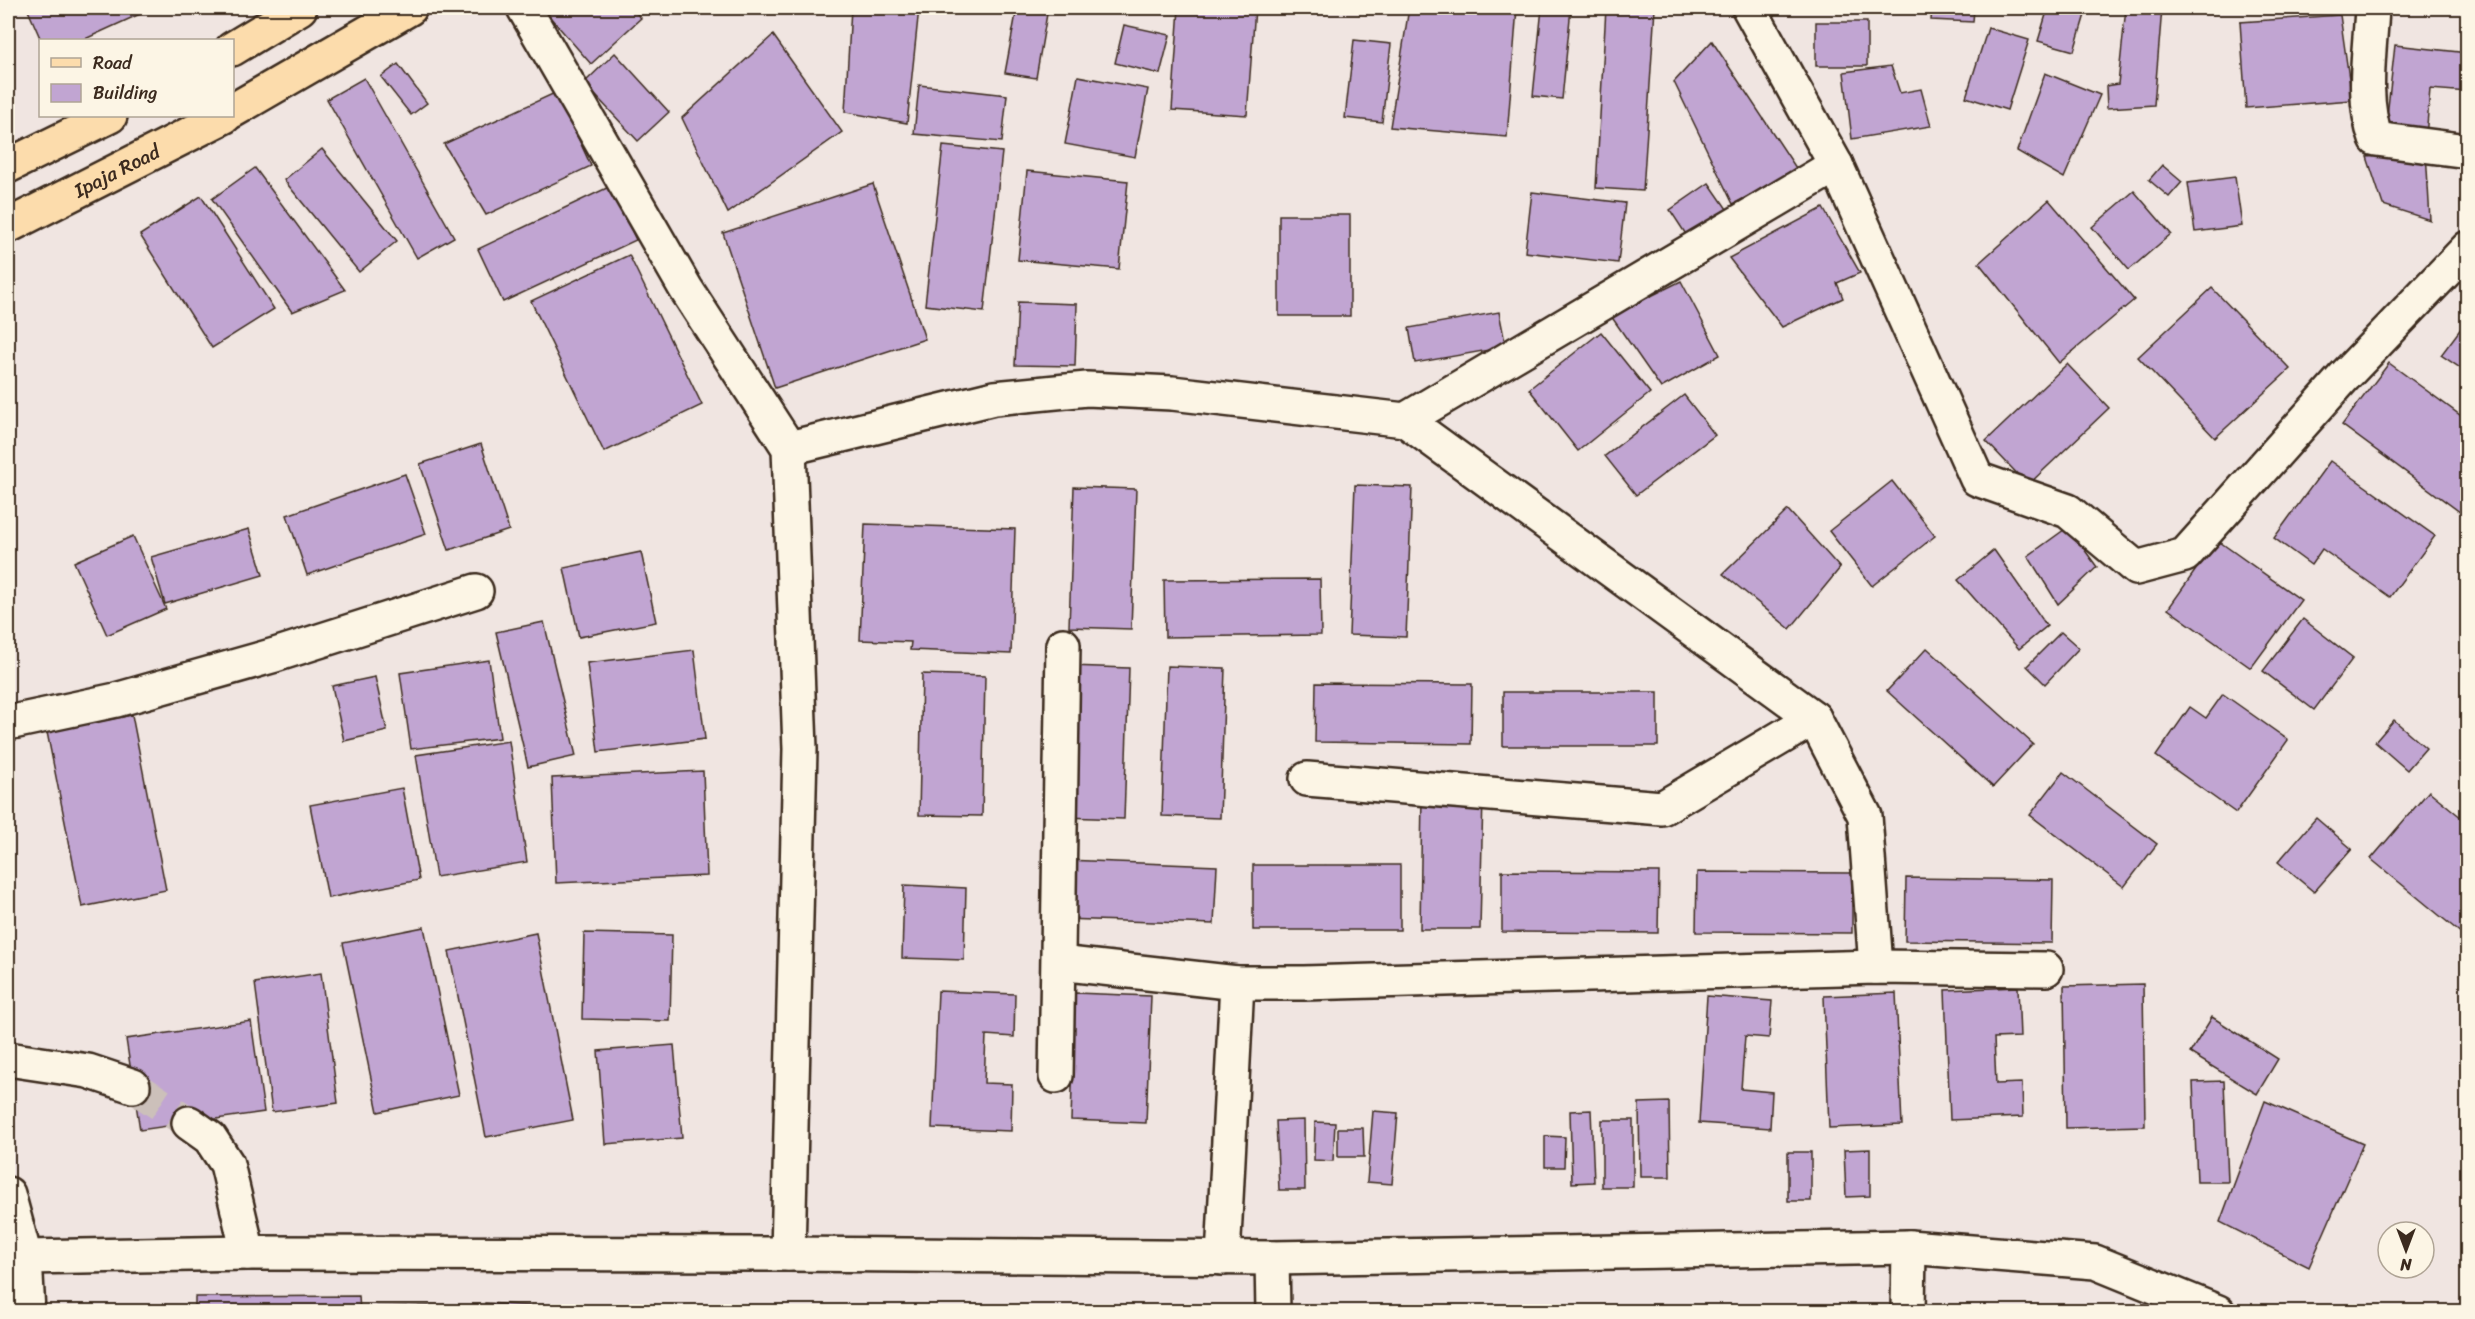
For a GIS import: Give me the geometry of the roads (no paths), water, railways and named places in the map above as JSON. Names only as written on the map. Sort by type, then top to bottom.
[{"type":"main road","points":[[234,48],[300,8]]},
{"type":"main road","points":[[234,110],[410,8]]},
{"type":"main road","points":[[8,166],[108,117]]},
{"type":"main road","name":"Ipaja Road","points":[[8,226],[223,117]]},
{"type":"street","points":[[524,8],[686,288],[789,448],[800,749],[788,1254]]},
{"type":"street","points":[[1749,8],[1836,165],[1977,479],[2068,511],[2136,568],[2185,555],[2343,378],[2468,248]]},
{"type":"street","points":[[2372,8],[2368,98],[2369,120],[2376,139],[2468,151]]},
{"type":"street","points":[[1405,420],[1836,165]]},
{"type":"street","points":[[789,448],[994,398],[1087,389],[1172,393],[1405,420],[1814,718],[1865,816],[1876,967]]},
{"type":"street","points":[[8,723],[116,700],[275,656],[476,591]]},
{"type":"street","points":[[1056,1076],[1063,645]]},
{"type":"street","points":[[1307,779],[1662,808],[1814,718]]},
{"type":"street","points":[[1059,963],[1237,983],[1876,967],[2046,969]]},
{"type":"street","points":[[1223,1258],[1237,983]]},
{"type":"street","points":[[8,1059],[88,1071],[133,1086]]},
{"type":"street","points":[[189,1123],[210,1138],[227,1164],[248,1253]]},
{"type":"street","points":[[8,1194],[25,1257],[28,1311]]},
{"type":"street","points":[[25,1257],[248,1253],[1272,1258],[1909,1247],[2095,1262],[2218,1311]]},
{"type":"street","points":[[1908,1311],[1909,1247]]},
{"type":"street","points":[[1272,1258],[1273,1311]]},
{"type":"tunnel","points":[[133,1086],[189,1123]]}]
